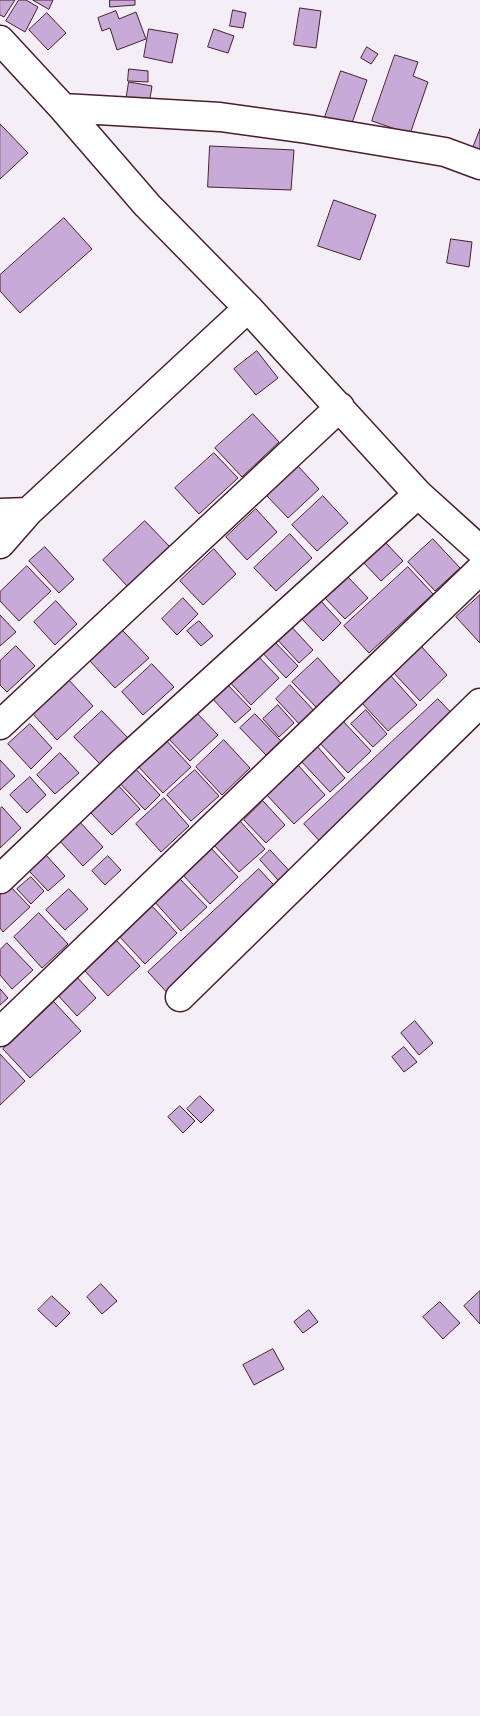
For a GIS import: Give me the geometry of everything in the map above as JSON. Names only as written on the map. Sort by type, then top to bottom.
[{"type":"street","points":[[1,43],[63,108],[147,205],[248,308],[340,406],[418,494],[480,550]]},
{"type":"street","points":[[63,108],[230,118],[445,152],[480,165]]},
{"type":"street","points":[[0,544],[28,512],[248,308]]},
{"type":"street","points":[[0,725],[340,406]]},
{"type":"street","points":[[0,878],[126,758],[418,494]]},
{"type":"street","points":[[0,514],[28,512]]},
{"type":"street","points":[[0,1032],[480,570]]},
{"type":"street","points":[[180,997],[480,703]]},
{"type":"building","points":[[0,0],[15,0],[4,17],[0,15]]},
{"type":"building","points":[[19,0],[26,0],[38,7],[25,32],[6,21]]},
{"type":"building","points":[[33,0],[53,0],[49,9]]},
{"type":"building","points":[[110,0],[135,0],[135,5],[110,7]]},
{"type":"building","points":[[300,8],[321,11],[316,48],[294,45]]},
{"type":"building","points":[[233,10],[246,13],[243,28],[230,26]]},
{"type":"building","points":[[116,11],[119,19],[136,12],[146,39],[117,50],[110,28],[102,31],[98,18]]},
{"type":"building","points":[[47,13],[66,33],[48,50],[29,30]]},
{"type":"building","points":[[149,29],[178,34],[172,63],[144,57]]},
{"type":"building","points":[[214,29],[234,36],[228,53],[208,47]]},
{"type":"building","points":[[367,47],[378,54],[371,64],[361,58]]},
{"type":"building","points":[[395,55],[418,62],[413,76],[428,82],[410,134],[372,121]]},
{"type":"building","points":[[129,69],[148,71],[148,82],[128,81]]},
{"type":"building","points":[[341,71],[367,80],[351,126],[325,117]]},
{"type":"building","points":[[129,82],[152,86],[148,111],[125,107]]},
{"type":"building","points":[[0,124],[28,153],[0,179]]},
{"type":"building","points":[[480,129],[480,157],[471,153]]},
{"type":"building","points":[[210,146],[294,150],[291,190],[208,187]]},
{"type":"building","points":[[334,200],[376,215],[360,260],[318,246]]},
{"type":"building","points":[[64,218],[92,249],[20,313],[0,291],[0,275]]},
{"type":"building","points":[[451,239],[472,242],[469,267],[447,263]]},
{"type":"building","points":[[257,351],[278,378],[256,395],[234,369]]},
{"type":"building","points":[[253,414],[279,442],[242,477],[215,448]]},
{"type":"building","points":[[214,453],[238,478],[199,514],[175,488]]},
{"type":"building","points":[[298,466],[319,489],[288,518],[267,496]]},
{"type":"building","points":[[323,496],[348,523],[317,551],[292,525]]},
{"type":"building","points":[[256,509],[277,532],[247,560],[226,537]]},
{"type":"building","points":[[145,521],[171,548],[128,587],[103,560]]},
{"type":"building","points":[[290,534],[312,558],[276,591],[254,568]]},
{"type":"building","points":[[433,539],[460,568],[435,591],[408,562]]},
{"type":"building","points":[[384,541],[403,561],[381,581],[362,561]]},
{"type":"building","points":[[45,547],[74,579],[59,593],[29,561]]},
{"type":"building","points":[[214,549],[236,574],[203,605],[180,581]]},
{"type":"building","points":[[27,566],[51,591],[19,621],[0,601],[0,592]]},
{"type":"building","points":[[408,567],[433,594],[369,653],[344,626]]},
{"type":"building","points":[[347,576],[368,598],[345,619],[324,597]]},
{"type":"building","points":[[480,595],[480,643],[456,617]]},
{"type":"building","points":[[183,598],[198,614],[177,635],[162,619]]},
{"type":"building","points":[[320,600],[341,623],[323,641],[301,618]]},
{"type":"building","points":[[56,601],[77,624],[55,645],[34,622]]},
{"type":"building","points":[[0,615],[16,632],[0,646]]},
{"type":"building","points":[[199,621],[213,636],[201,646],[187,631]]},
{"type":"building","points":[[288,623],[313,650],[299,663],[274,636]]},
{"type":"building","points":[[122,630],[149,658],[115,688],[89,660]]},
{"type":"building","points":[[270,637],[298,666],[286,678],[258,648]]},
{"type":"building","points":[[16,646],[35,666],[7,692],[0,685],[0,661]]},
{"type":"building","points":[[421,646],[447,675],[420,701],[393,672]]},
{"type":"building","points":[[254,652],[279,678],[251,705],[226,678]]},
{"type":"building","points":[[318,658],[343,686],[318,709],[292,682]]},
{"type":"building","points":[[152,664],[174,687],[143,715],[122,692]]},
{"type":"building","points":[[390,675],[417,705],[388,731],[361,702]]},
{"type":"building","points":[[68,679],[93,706],[57,740],[32,713]]},
{"type":"building","points":[[226,683],[251,709],[235,723],[211,697]]},
{"type":"building","points":[[290,685],[316,713],[302,727],[276,699]]},
{"type":"building","points":[[438,699],[460,722],[325,847],[304,824]]},
{"type":"building","points":[[278,705],[294,723],[279,737],[263,719]]},
{"type":"building","points":[[193,709],[218,735],[190,761],[165,735]]},
{"type":"building","points":[[366,710],[387,734],[373,747],[351,724]]},
{"type":"building","points":[[102,711],[128,738],[100,764],[74,737]]},
{"type":"building","points":[[255,714],[281,741],[266,755],[240,728]]},
{"type":"building","points":[[341,719],[371,751],[348,773],[318,741]]},
{"type":"building","points":[[30,724],[52,748],[31,769],[8,744]]},
{"type":"building","points":[[164,738],[191,767],[163,793],[136,764]]},
{"type":"building","points":[[224,740],[250,768],[222,795],[196,767]]},
{"type":"building","points":[[316,745],[345,778],[330,792],[300,760]]},
{"type":"building","points":[[60,753],[79,773],[55,794],[37,775]]},
{"type":"building","points":[[0,760],[15,776],[0,790]]},
{"type":"building","points":[[131,764],[160,795],[145,810],[116,779]]},
{"type":"building","points":[[297,764],[325,795],[294,824],[265,793]]},
{"type":"building","points":[[195,770],[219,796],[191,821],[167,795]]},
{"type":"building","points":[[30,777],[46,795],[27,813],[10,795]]},
{"type":"building","points":[[117,784],[140,809],[112,835],[89,811]]},
{"type":"building","points":[[164,798],[189,826],[161,852],[136,824]]},
{"type":"building","points":[[263,801],[285,825],[266,843],[244,820]]},
{"type":"building","points":[[2,807],[21,828],[0,848],[0,809]]},
{"type":"building","points":[[78,820],[103,847],[83,866],[58,839]]},
{"type":"building","points":[[240,821],[265,849],[239,872],[214,845]]},
{"type":"building","points":[[210,847],[238,877],[210,904],[182,874]]},
{"type":"building","points":[[270,850],[298,880],[287,890],[260,860]]},
{"type":"building","points":[[46,855],[65,876],[48,891],[29,871]]},
{"type":"building","points":[[108,856],[121,870],[105,885],[92,871]]},
{"type":"building","points":[[259,869],[283,895],[172,998],[148,972]]},
{"type":"building","points":[[31,877],[44,891],[31,904],[17,889]]},
{"type":"building","points":[[178,877],[207,907],[181,931],[153,900]]},
{"type":"building","points":[[8,884],[30,907],[3,932],[0,928],[0,891]]},
{"type":"building","points":[[69,889],[88,909],[65,930],[46,910]]},
{"type":"building","points":[[151,905],[177,933],[145,964],[118,935]]},
{"type":"building","points":[[39,913],[68,944],[42,968],[14,937]]},
{"type":"building","points":[[117,941],[140,966],[108,996],[85,971]]},
{"type":"building","points":[[7,943],[33,970],[12,989],[0,975],[0,950]]},
{"type":"building","points":[[75,975],[96,998],[77,1016],[55,992]]},
{"type":"building","points":[[0,989],[8,998],[0,1005]]},
{"type":"building","points":[[54,1002],[81,1031],[30,1078],[3,1049]]},
{"type":"building","points":[[415,1021],[433,1043],[419,1055],[401,1033]]},
{"type":"building","points":[[404,1047],[417,1062],[404,1072],[392,1057]]},
{"type":"building","points":[[0,1054],[25,1081],[0,1105]]},
{"type":"building","points":[[200,1096],[214,1110],[201,1123],[187,1109]]},
{"type":"building","points":[[180,1106],[195,1121],[183,1133],[168,1117]]},
{"type":"building","points":[[101,1284],[117,1301],[102,1314],[87,1297]]},
{"type":"building","points":[[480,1291],[480,1324],[464,1306]]},
{"type":"building","points":[[52,1296],[70,1313],[56,1327],[38,1310]]},
{"type":"building","points":[[440,1302],[460,1323],[443,1339],[423,1317]]},
{"type":"building","points":[[309,1310],[318,1322],[303,1333],[294,1322]]},
{"type":"building","points":[[273,1349],[284,1369],[254,1385],[243,1365]]}]
